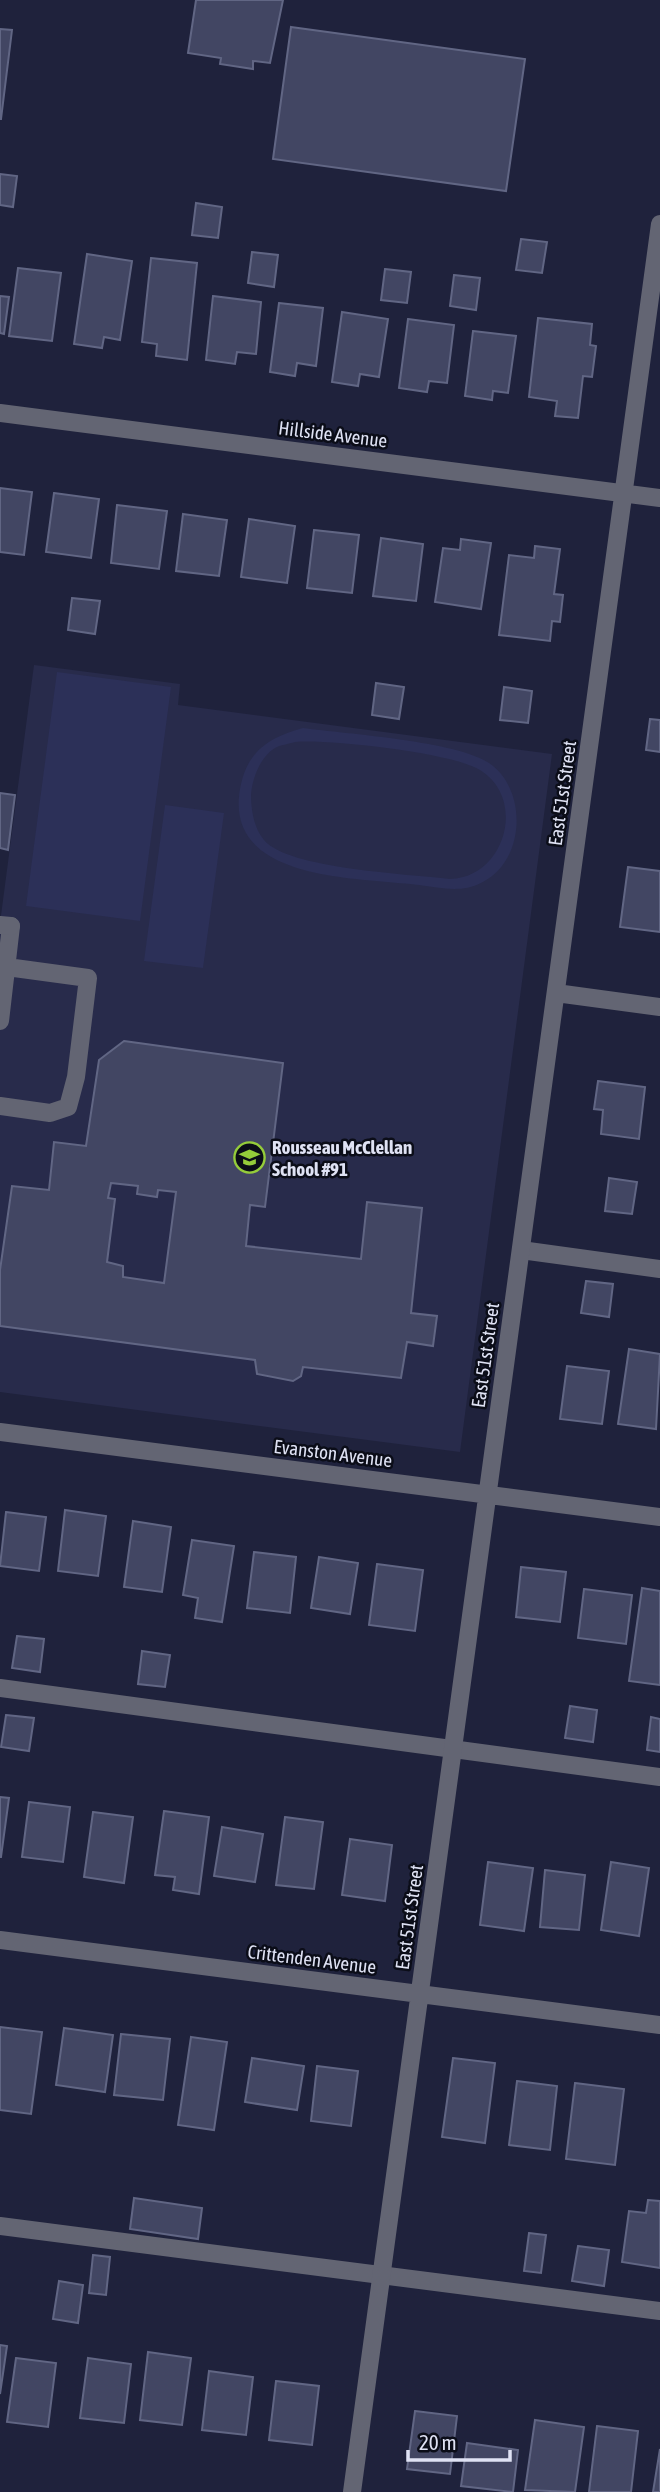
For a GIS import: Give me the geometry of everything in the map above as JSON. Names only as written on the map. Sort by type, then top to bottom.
[{"type":"street","name":"East 51st Street","points":[[352,2492],[660,224]]},
{"type":"street","name":"Hillside Avenue","points":[[0,413],[660,498]]},
{"type":"street","points":[[0,1021],[7,967],[6,925]]},
{"type":"street","points":[[0,1106],[50,1113],[68,1107],[76,1077],[88,978],[7,967]]},
{"type":"street","points":[[556,993],[660,1007]]},
{"type":"street","points":[[521,1250],[660,1269]]},
{"type":"street","name":"Evanston Avenue","points":[[0,1432],[660,1517]]},
{"type":"street","points":[[0,1688],[660,1777]]},
{"type":"street","name":"Crittenden Avenue","points":[[0,1940],[660,2025]]},
{"type":"street","points":[[0,2226],[660,2311]]},
{"type":"shaded area","name":"Rousseau McClellan School #91","points":[[34,665],[180,684],[178,705],[552,754],[460,1452],[0,1392],[0,923]]},
{"type":"shaded area","points":[[57,672],[171,687],[140,921],[26,906]]},
{"type":"shaded area","points":[[303,728],[427,744],[473,755],[489,763],[502,775],[511,790],[515,807],[514,843],[507,859],[496,873],[481,883],[451,889],[330,875],[298,868],[271,857],[251,840],[240,816],[241,784],[250,762],[263,746],[271,740]],"holes":[[[295,742],[419,753],[480,770],[495,783],[503,800],[506,817],[496,852],[484,866],[469,875],[450,879],[323,864],[277,850],[264,840],[255,825],[251,795],[255,775],[265,757],[275,748]]]},
{"type":"shaded area","points":[[165,805],[224,813],[203,968],[144,961]]},
{"type":"building","points":[[196,0],[283,0],[270,63],[253,61],[253,69],[220,64],[221,58],[188,53]]},
{"type":"building","points":[[291,27],[525,59],[506,191],[273,159]]},
{"type":"building","points":[[0,29],[12,30],[1,119],[0,119]]},
{"type":"building","points":[[0,174],[17,176],[13,207],[0,205]]},
{"type":"building","points":[[196,203],[222,207],[218,238],[192,235]]},
{"type":"building","points":[[521,239],[547,242],[542,273],[516,270]]},
{"type":"building","points":[[252,252],[278,255],[274,287],[248,283]]},
{"type":"building","points":[[87,254],[132,261],[120,340],[104,337],[102,348],[74,344]]},
{"type":"building","points":[[151,258],[197,263],[187,360],[156,356],[157,344],[142,342]]},
{"type":"building","points":[[18,268],[61,273],[52,341],[9,336]]},
{"type":"building","points":[[385,269],[411,272],[407,303],[381,300]]},
{"type":"building","points":[[454,275],[480,278],[476,310],[450,306]]},
{"type":"building","points":[[0,296],[9,297],[4,334],[0,333]]},
{"type":"building","points":[[213,296],[261,302],[256,354],[237,352],[235,364],[206,360]]},
{"type":"building","points":[[279,303],[323,308],[316,366],[297,363],[295,376],[270,372]]},
{"type":"building","points":[[342,312],[388,319],[379,377],[360,374],[358,386],[332,382]]},
{"type":"building","points":[[538,318],[592,324],[590,345],[596,346],[592,377],[583,376],[578,418],[555,416],[557,401],[529,397]]},
{"type":"building","points":[[408,319],[454,325],[447,383],[429,381],[427,392],[399,388]]},
{"type":"building","points":[[473,331],[516,336],[508,393],[493,391],[492,400],[465,396]]},
{"type":"building","points":[[0,488],[32,492],[24,555],[0,552]]},
{"type":"building","points":[[54,493],[99,499],[91,558],[46,552]]},
{"type":"building","points":[[117,505],[167,511],[159,569],[111,563]]},
{"type":"building","points":[[183,514],[227,520],[219,576],[176,571]]},
{"type":"building","points":[[249,519],[295,526],[287,583],[241,577]]},
{"type":"building","points":[[314,530],[359,535],[352,593],[307,588]]},
{"type":"building","points":[[381,538],[423,544],[416,601],[373,596]]},
{"type":"building","points":[[461,539],[491,543],[481,609],[435,602],[443,548],[460,550]]},
{"type":"building","points":[[535,546],[560,549],[554,594],[563,595],[560,622],[552,621],[550,641],[499,635],[509,555],[534,558]]},
{"type":"building","points":[[72,598],[100,601],[95,634],[68,630]]},
{"type":"building","points":[[376,683],[404,687],[399,719],[372,715]]},
{"type":"building","points":[[504,687],[532,691],[528,723],[500,720]]},
{"type":"building","points":[[650,719],[660,720],[660,752],[646,750]]},
{"type":"building","points":[[0,793],[15,795],[8,850],[0,848]]},
{"type":"building","points":[[628,867],[660,871],[660,932],[620,927]]},
{"type":"building","points":[[124,1041],[283,1063],[265,1207],[250,1205],[246,1246],[361,1259],[367,1202],[422,1208],[411,1313],[437,1316],[433,1346],[407,1342],[401,1378],[303,1367],[301,1376],[293,1381],[257,1374],[255,1360],[0,1326],[0,1270],[12,1186],[49,1190],[54,1142],[86,1146],[99,1060]],"holes":[[[111,1183],[138,1186],[137,1194],[157,1197],[158,1190],[176,1192],[164,1283],[123,1277],[123,1266],[107,1262],[115,1199],[108,1198]]]},
{"type":"building","points":[[598,1081],[645,1087],[639,1139],[601,1134],[603,1110],[594,1109]]},
{"type":"building","points":[[609,1178],[637,1182],[632,1214],[605,1211]]},
{"type":"building","points":[[586,1281],[613,1284],[609,1317],[581,1313]]},
{"type":"building","points":[[629,1349],[660,1354],[656,1429],[618,1424]]},
{"type":"building","points":[[567,1366],[609,1371],[602,1424],[560,1419]]},
{"type":"building","points":[[65,1510],[106,1516],[98,1576],[58,1571]]},
{"type":"building","points":[[6,1512],[46,1517],[39,1571],[0,1566]]},
{"type":"building","points":[[133,1521],[171,1527],[162,1592],[124,1587]]},
{"type":"building","points":[[192,1540],[234,1546],[222,1622],[195,1618],[198,1598],[183,1595]]},
{"type":"building","points":[[254,1552],[296,1557],[290,1613],[247,1608]]},
{"type":"building","points":[[319,1557],[358,1563],[350,1614],[311,1608]]},
{"type":"building","points":[[377,1564],[423,1570],[415,1631],[369,1625]]},
{"type":"building","points":[[521,1567],[566,1572],[560,1622],[516,1617]]},
{"type":"building","points":[[642,1588],[660,1591],[660,1685],[629,1681]]},
{"type":"building","points":[[584,1589],[632,1595],[626,1644],[578,1638]]},
{"type":"building","points":[[17,1636],[44,1639],[40,1672],[12,1668]]},
{"type":"building","points":[[142,1651],[170,1655],[165,1687],[138,1684]]},
{"type":"building","points":[[570,1706],[597,1710],[593,1742],[565,1738]]},
{"type":"building","points":[[6,1715],[34,1718],[29,1751],[1,1747]]},
{"type":"building","points":[[651,1717],[660,1719],[660,1752],[647,1750]]},
{"type":"building","points":[[0,1797],[9,1798],[1,1857],[0,1857]]},
{"type":"building","points":[[29,1802],[70,1807],[63,1862],[22,1857]]},
{"type":"building","points":[[164,1811],[209,1817],[199,1894],[173,1890],[175,1877],[155,1875]]},
{"type":"building","points":[[93,1812],[133,1817],[124,1883],[84,1877]]},
{"type":"building","points":[[285,1817],[323,1822],[314,1889],[276,1885]]},
{"type":"building","points":[[222,1827],[263,1834],[255,1882],[214,1876]]},
{"type":"building","points":[[350,1839],[392,1845],[385,1901],[342,1895]]},
{"type":"building","points":[[488,1862],[533,1868],[524,1931],[480,1925]]},
{"type":"building","points":[[611,1862],[649,1868],[639,1936],[601,1930]]},
{"type":"building","points":[[545,1870],[585,1875],[579,1930],[540,1927]]},
{"type":"building","points":[[0,2027],[42,2032],[31,2114],[0,2110]]},
{"type":"building","points":[[64,2028],[113,2035],[105,2092],[56,2085]]},
{"type":"building","points":[[121,2034],[170,2039],[163,2100],[114,2095]]},
{"type":"building","points":[[191,2037],[227,2042],[214,2130],[178,2125]]},
{"type":"building","points":[[252,2058],[304,2066],[297,2110],[245,2102]]},
{"type":"building","points":[[453,2058],[495,2063],[485,2143],[442,2137]]},
{"type":"building","points":[[317,2066],[358,2071],[351,2126],[311,2121]]},
{"type":"building","points":[[517,2081],[557,2086],[550,2150],[509,2145]]},
{"type":"building","points":[[575,2083],[624,2089],[615,2165],[566,2159]]},
{"type":"building","points":[[134,2198],[202,2208],[198,2239],[130,2229]]},
{"type":"building","points":[[648,2200],[660,2201],[660,2268],[622,2262],[629,2211],[646,2213]]},
{"type":"building","points":[[529,2233],[546,2235],[541,2273],[524,2271]]},
{"type":"building","points":[[578,2246],[609,2250],[604,2286],[572,2281]]},
{"type":"building","points":[[93,2255],[110,2257],[106,2295],[89,2293]]},
{"type":"building","points":[[59,2281],[83,2285],[78,2323],[53,2319]]},
{"type":"building","points":[[0,2345],[7,2346],[0,2394]]},
{"type":"building","points":[[148,2352],[191,2358],[182,2425],[140,2420]]},
{"type":"building","points":[[16,2358],[56,2363],[48,2427],[7,2422]]},
{"type":"building","points":[[88,2358],[131,2364],[124,2423],[80,2418]]},
{"type":"building","points":[[209,2371],[253,2377],[246,2435],[202,2430]]},
{"type":"building","points":[[276,2381],[319,2386],[312,2445],[269,2440]]},
{"type":"building","points":[[415,2411],[457,2416],[450,2474],[407,2469]]},
{"type":"building","points":[[535,2420],[584,2427],[575,2492],[525,2490]]},
{"type":"building","points":[[597,2426],[638,2431],[631,2492],[589,2492]]},
{"type":"building","points":[[467,2443],[518,2450],[513,2492],[461,2486]]},
{"type":"building","points":[[660,2449],[660,2492],[653,2492]]},
{"type":"place","name":"Rousseau McClellan School #91","points":[[249,1158]]}]
